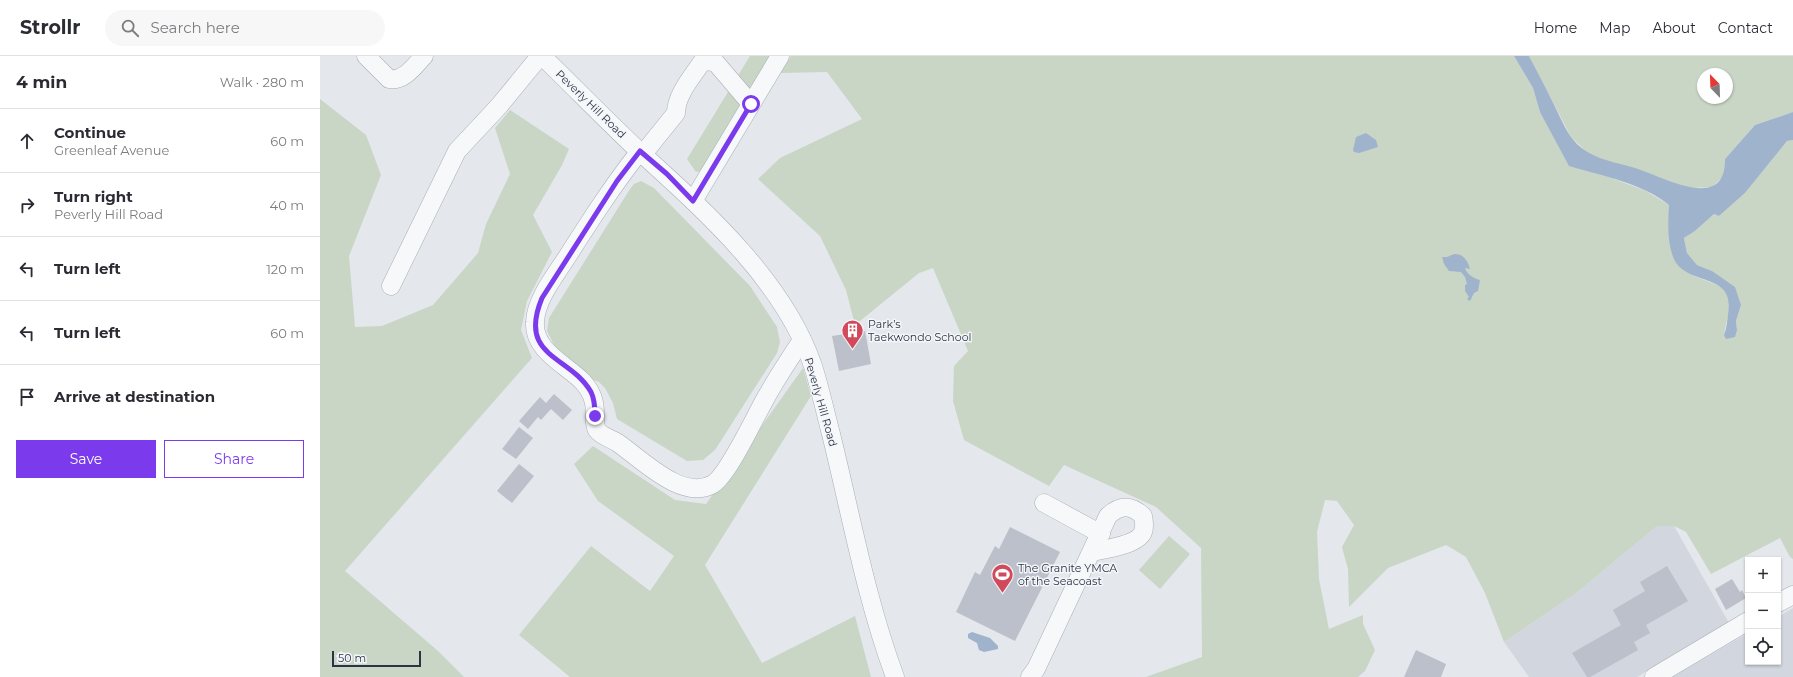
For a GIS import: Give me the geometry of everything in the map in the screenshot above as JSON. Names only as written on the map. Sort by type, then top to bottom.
[{"type":"street","points":[[366,56],[389,79],[393,80],[406,74],[424,56]]},
{"type":"street","points":[[390,286],[457,151],[499,106],[541,56]]},
{"type":"street","name":"Peverly Hill Road","points":[[541,56],[641,153],[667,174],[693,201],[748,259],[774,292],[790,316],[802,340],[815,373],[844,485],[875,616],[895,677]]},
{"type":"street","points":[[693,201],[780,56]]},
{"type":"street","points":[[751,104],[716,63],[709,61],[702,62],[684,89],[676,105],[676,113],[617,181],[581,236],[548,288],[536,313],[534,324],[542,345],[549,354],[583,382],[591,393],[595,403],[594,425],[598,432],[617,442],[676,483],[687,488],[695,489],[713,484],[725,472],[768,393],[802,340]]},
{"type":"street","points":[[1044,503],[1101,534]]},
{"type":"street","points":[[1030,677],[1092,552],[1101,534],[1108,516],[1115,510],[1125,507],[1135,509],[1143,516],[1144,531],[1139,538],[1132,542],[1092,552]]},
{"type":"street","points":[[1781,601],[1793,595]]},
{"type":"street","points":[[1654,677],[1745,623]]},
{"type":"shaded area","points":[[1657,526],[1674,526],[1729,623],[1637,677],[1529,677],[1504,642],[1575,594]]},
{"type":"shaded area","points":[[1793,608],[1793,677],[1672,677],[1745,635],[1745,665],[1781,665],[1781,615]]},
{"type":"green space","points":[[750,56],[773,56],[706,170],[696,172],[687,159]]},
{"type":"green space","points":[[791,56],[1514,56],[1533,88],[1540,112],[1614,179],[1646,191],[1669,205],[1669,238],[1673,257],[1694,276],[1720,286],[1727,292],[1730,304],[1724,335],[1737,330],[1736,321],[1741,305],[1712,271],[1697,265],[1687,253],[1684,238],[1695,231],[1714,214],[1719,216],[1745,193],[1787,141],[1793,140],[1793,559],[1790,557],[1780,538],[1711,574],[1686,532],[1674,526],[1657,526],[1575,594],[1504,642],[1485,593],[1466,557],[1446,545],[1388,568],[1349,607],[1348,569],[1342,547],[1354,525],[1337,501],[1325,500],[1317,532],[1319,579],[1329,629],[1363,615],[1363,624],[1375,650],[1365,671],[1358,677],[1146,677],[1202,657],[1201,548],[1156,507],[1064,465],[1049,486],[964,440],[953,401],[954,366],[968,351],[933,268],[919,273],[855,325],[846,290],[820,236],[758,179],[780,158],[862,119],[827,72],[780,73]]},
{"type":"green space","points":[[1529,56],[1793,56],[1793,112],[1755,125],[1725,159],[1726,168],[1722,178],[1712,187],[1687,188],[1591,156],[1571,137]]},
{"type":"green space","points":[[320,99],[366,135],[381,175],[349,256],[355,327],[382,326],[433,305],[478,253],[486,224],[510,174],[495,128],[510,110],[569,149],[562,165],[533,215],[552,252],[527,301],[521,330],[532,358],[345,571],[438,651],[464,677],[320,677]]},
{"type":"green space","points":[[641,181],[654,188],[750,286],[777,327],[780,342],[777,353],[715,450],[703,460],[687,461],[617,419],[613,403],[605,388],[599,382],[591,379],[557,349],[547,331],[549,318],[630,189],[634,184]]},
{"type":"green space","points":[[803,368],[811,396],[705,565],[762,663],[855,616],[871,677],[570,677],[519,635],[591,546],[650,591],[674,556],[598,501],[574,464],[593,446],[675,500],[706,504]]},
{"type":"green space","points":[[1169,536],[1190,554],[1160,589],[1139,570]]},
{"type":"water","points":[[1514,56],[1529,56],[1567,131],[1585,151],[1602,159],[1638,169],[1677,184],[1691,187],[1705,188],[1715,184],[1723,175],[1725,159],[1755,125],[1793,112],[1793,140],[1787,141],[1745,193],[1719,216],[1714,214],[1695,231],[1684,238],[1687,253],[1697,265],[1712,271],[1735,287],[1741,305],[1736,321],[1737,330],[1735,337],[1726,339],[1724,335],[1728,314],[1728,300],[1724,291],[1717,285],[1688,273],[1679,267],[1673,257],[1668,225],[1669,205],[1647,191],[1635,186],[1569,166],[1540,112],[1533,88]]},
{"type":"water","points":[[1366,133],[1376,140],[1378,147],[1359,153],[1354,152],[1353,150],[1356,137]]},
{"type":"water","points":[[1454,254],[1465,258],[1470,269],[1465,268],[1467,272],[1480,280],[1478,291],[1474,293],[1470,301],[1467,299],[1469,297],[1465,291],[1465,285],[1467,284],[1465,277],[1461,272],[1449,271],[1444,264],[1442,257],[1447,257]]},
{"type":"water","points":[[972,632],[990,638],[998,646],[998,649],[984,652],[979,650],[977,643],[968,638],[968,634]]},
{"type":"building","name":"Park’s Taekwondo School","points":[[865,331],[871,364],[839,371],[832,336]]},
{"type":"building","points":[[554,394],[572,410],[563,420],[551,409],[541,420],[538,417],[528,429],[519,421],[540,397],[546,403]]},
{"type":"building","points":[[519,427],[533,438],[516,459],[502,449]]},
{"type":"building","points":[[519,464],[534,476],[512,503],[497,491]]},
{"type":"building","name":"The Granite YMCA of the Seacoast","points":[[1010,527],[1060,552],[1015,641],[956,612],[975,572],[980,575],[995,546],[999,549]]},
{"type":"building","points":[[1667,566],[1688,601],[1646,625],[1650,633],[1634,642],[1638,650],[1590,677],[1587,677],[1572,653],[1621,625],[1613,610],[1645,591],[1640,582]]},
{"type":"building","points":[[1732,579],[1740,592],[1742,590],[1745,599],[1726,610],[1715,589]]},
{"type":"building","points":[[1416,650],[1446,664],[1441,677],[1404,677]]},
{"type":"place","name":"Park’s Taekwondo School","points":[[852,350]]},
{"type":"place","name":"The Granite YMCA of the Seacoast","points":[[1002,594]]},
{"type":"route","points":[[595,416],[595,403],[591,393],[583,382],[549,354],[537,335],[534,324],[536,313],[542,298],[617,181],[640,151],[667,174],[693,201],[751,104]]}]
